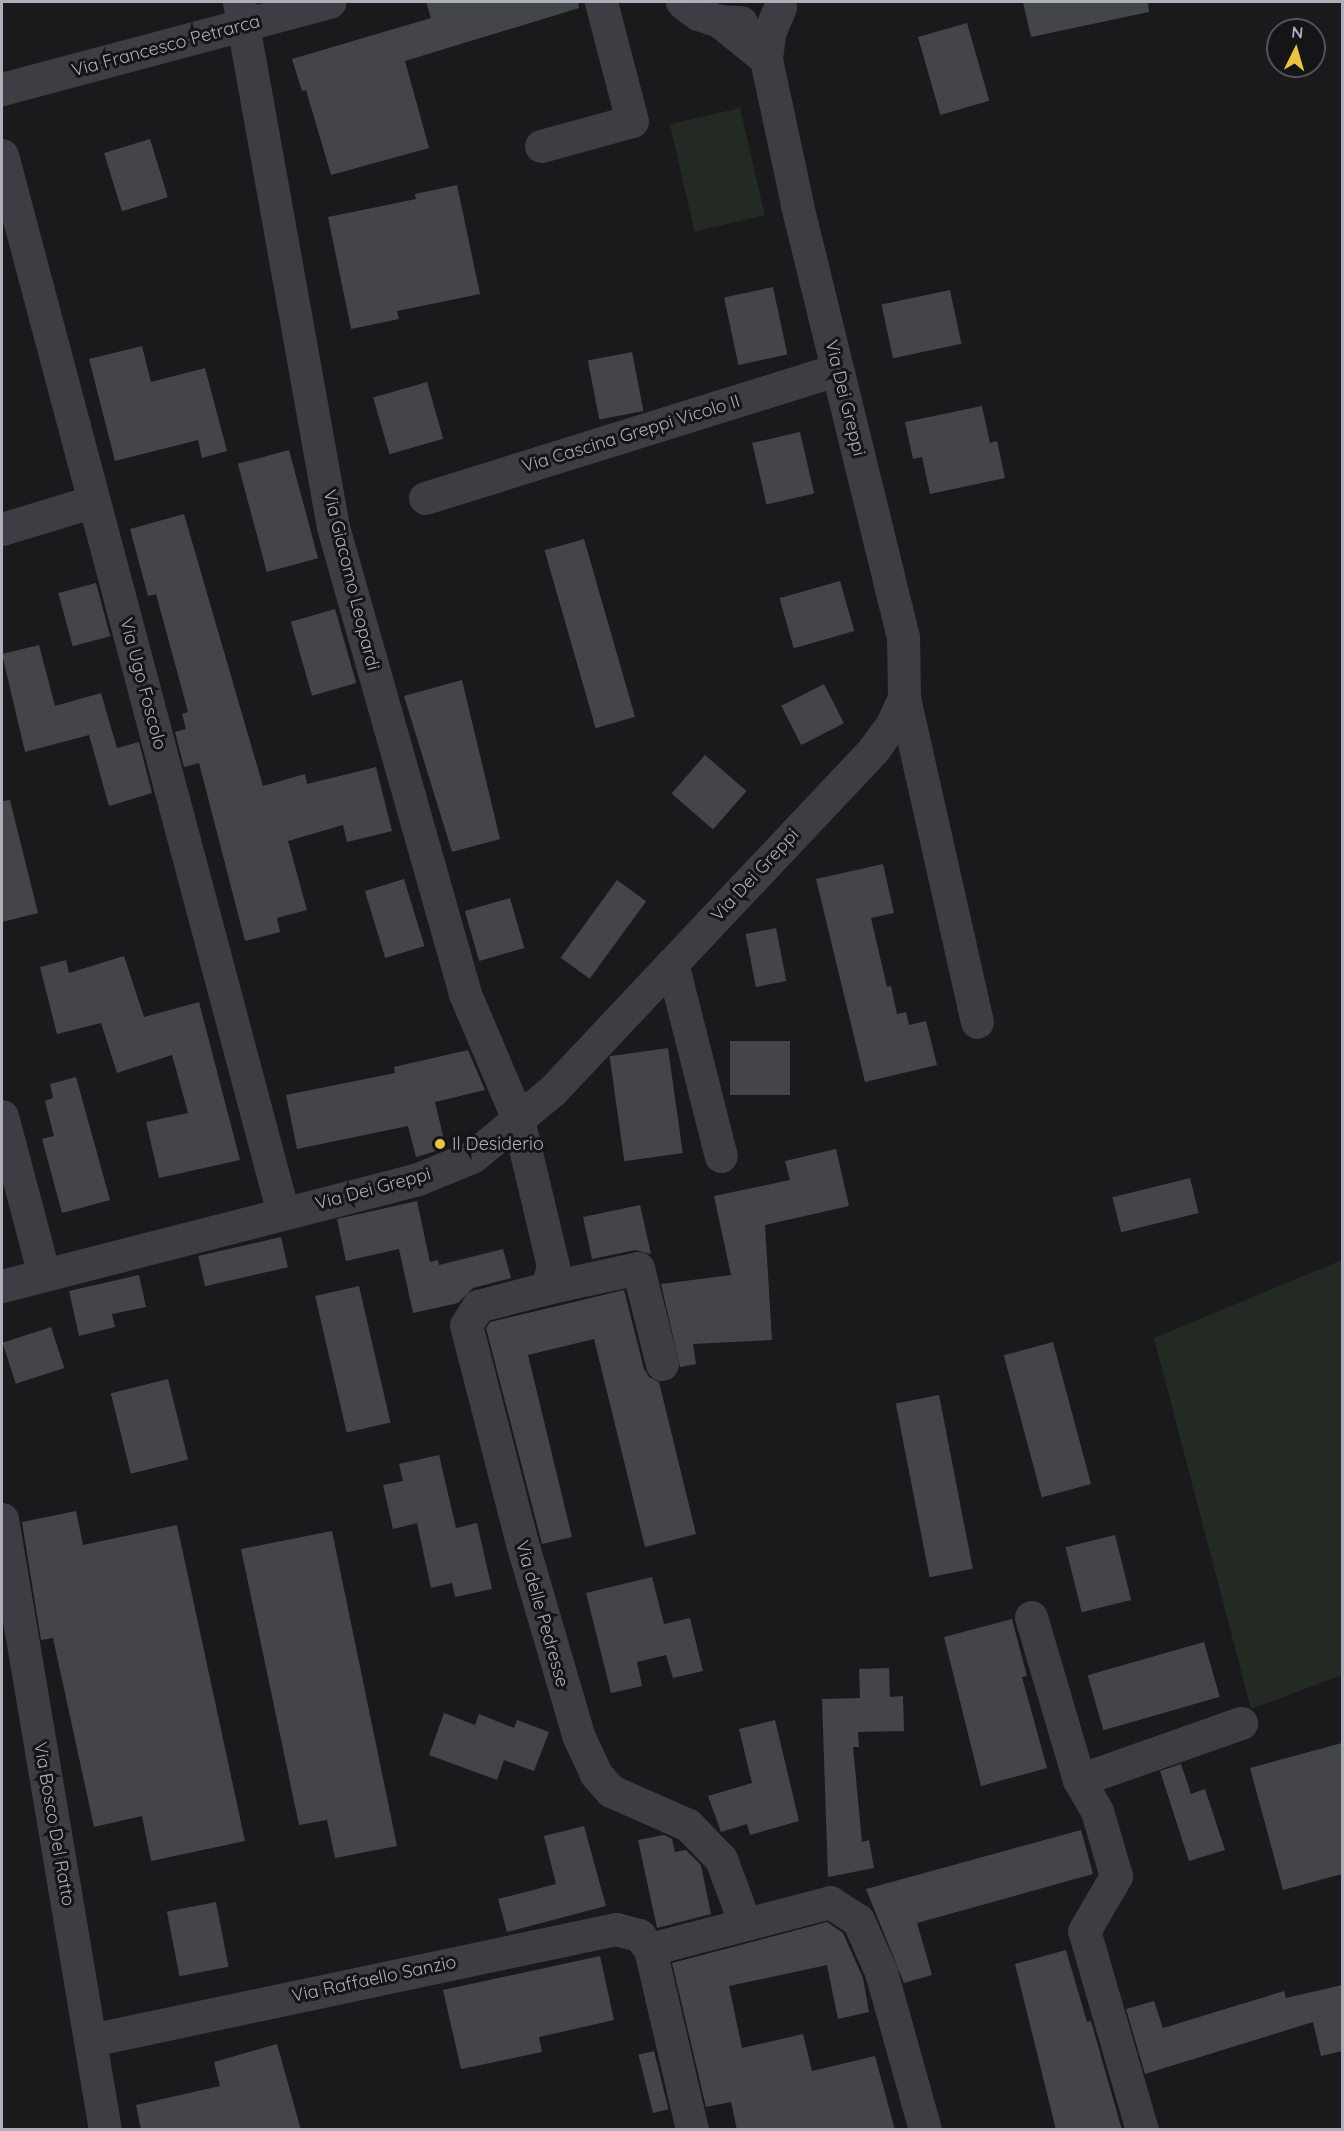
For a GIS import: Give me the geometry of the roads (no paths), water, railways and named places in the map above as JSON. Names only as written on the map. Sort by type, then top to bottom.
[{"type":"street","name":"Via Francesco Petrarca","points":[[2,89],[242,13],[330,2]]},
{"type":"street","points":[[540,146],[632,121],[601,2]]},
{"type":"street","points":[[682,2],[698,14],[718,21],[735,23],[760,18],[783,4]]},
{"type":"street","points":[[766,59],[769,33],[783,4]]},
{"type":"street","name":"Via Giacomo Leopardi","points":[[242,13],[333,527],[465,994],[518,1119]]},
{"type":"street","points":[[718,21],[766,59]]},
{"type":"street","name":"Via Dei Greppi","points":[[2,1286],[418,1179],[472,1157],[552,1091],[874,749],[904,698],[903,637],[837,370],[766,59]]},
{"type":"street","name":"Via Ugo Foscolo","points":[[2,155],[283,1213]]},
{"type":"street","name":"Via Cascina Greppi Vicolo II","points":[[425,498],[837,370]]},
{"type":"street","points":[[2,529],[94,501]]},
{"type":"street","points":[[904,698],[977,1022]]},
{"type":"street","points":[[672,963],[721,1156]]},
{"type":"street","points":[[2,1116],[44,1275]]},
{"type":"street","points":[[518,1119],[552,1266],[547,1288]]},
{"type":"street","name":"Via delle Pedresse","points":[[662,1364],[638,1268],[478,1306],[470,1314],[466,1325],[522,1543],[578,1735],[596,1774],[611,1791],[688,1825],[721,1859],[745,1924]]},
{"type":"street","name":"Via Bosco Del Ratto","points":[[2,1519],[105,2130]]},
{"type":"street","points":[[1031,1617],[1079,1780],[1097,1811],[1116,1876],[1084,1931],[1142,2130]]},
{"type":"street","points":[[1079,1780],[1241,1723]]},
{"type":"street","points":[[692,2130],[650,1949],[830,1902],[858,1920],[881,1972],[925,2130]]},
{"type":"street","name":"Via Raffaello Sanzio","points":[[91,2040],[616,1929],[639,1935],[650,1949]]},
{"type":"place","name":"Il Desiderio","points":[[440,1144]]}]
